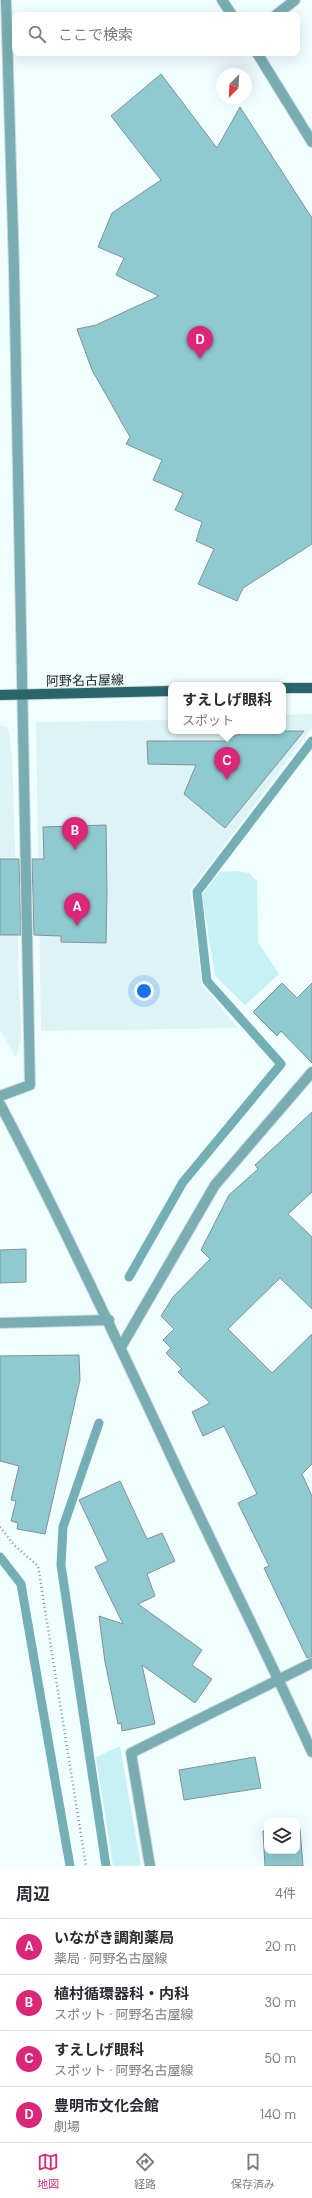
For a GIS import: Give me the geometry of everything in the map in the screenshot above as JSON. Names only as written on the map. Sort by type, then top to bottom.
[{"type":"main road","points":[[286,688],[312,688]]},
{"type":"main road","name":"阿野名古屋線","points":[[0,695],[168,691]]},
{"type":"street","points":[[0,1096],[30,1085],[14,275],[6,0]]},
{"type":"street","points":[[222,0],[230,12]]},
{"type":"street","points":[[280,12],[295,0]]},
{"type":"street","points":[[258,56],[312,142]]},
{"type":"street","points":[[121,1347],[215,1185],[312,1072]]},
{"type":"street","points":[[0,1104],[41,1181],[109,1320],[160,1433],[279,1679],[312,1752]]},
{"type":"street","points":[[0,1323],[109,1320]]},
{"type":"street","points":[[150,1866],[131,1754],[312,1663]]},
{"type":"path","points":[[0,1527],[14,1545],[38,1566],[86,1866]]},
{"type":"shaded area","points":[[312,714],[312,728],[190,891],[202,985],[238,1028],[41,1031],[36,722],[168,720],[168,734],[286,734],[286,715]]},
{"type":"shaded area","points":[[0,725],[8,728],[12,755],[21,1039],[16,1058],[0,1030]]},
{"type":"shaded area","points":[[235,871],[249,873],[257,881],[258,942],[279,974],[245,1005],[215,976],[202,895],[220,872]]},
{"type":"shaded area","points":[[120,1746],[141,1866],[113,1866],[96,1757]]},
{"type":"building","points":[[161,74],[217,148],[240,107],[312,218],[312,544],[243,588],[237,601],[198,584],[214,549],[196,541],[202,522],[175,510],[183,493],[153,480],[162,460],[126,444],[130,437],[92,370],[77,329],[96,325],[159,296],[116,275],[124,258],[98,247],[112,213],[161,180],[111,116]]},
{"type":"building","points":[[286,731],[304,731],[225,828],[184,794],[196,765],[148,764],[147,741],[226,741],[231,737],[240,734],[286,734]]},
{"type":"building","points":[[106,825],[106,943],[61,942],[61,936],[34,935],[32,859],[44,859],[43,827]]},
{"type":"building","points":[[0,859],[19,859],[21,935],[0,935]]},
{"type":"building","points":[[282,983],[297,998],[312,983],[312,1063],[281,1031],[277,1036],[253,1012]]},
{"type":"building","points":[[312,1112],[312,1192],[288,1214],[312,1237],[312,1309],[280,1278],[228,1329],[272,1373],[312,1334],[312,1464],[302,1474],[312,1496],[312,1657],[307,1658],[264,1568],[269,1566],[238,1503],[257,1494],[224,1426],[203,1436],[192,1412],[210,1403],[178,1372],[182,1369],[166,1353],[171,1348],[163,1340],[174,1329],[161,1316],[173,1297],[210,1259],[201,1250],[229,1195],[258,1169],[255,1165]]},
{"type":"building","points":[[26,1249],[26,1282],[0,1283],[0,1250]]},
{"type":"building","points":[[79,1355],[80,1380],[45,1534],[17,1529],[18,1523],[11,1521],[16,1501],[11,1500],[19,1466],[0,1461],[0,1356]]},
{"type":"building","points":[[120,1481],[147,1539],[162,1533],[175,1561],[147,1574],[155,1596],[138,1604],[202,1650],[192,1665],[212,1679],[195,1703],[142,1665],[155,1724],[122,1731],[121,1723],[118,1724],[105,1662],[99,1616],[123,1624],[95,1567],[108,1561],[79,1500]]},
{"type":"building","points":[[255,1757],[261,1788],[184,1800],[179,1770]]},
{"type":"building","points":[[300,1829],[303,1866],[265,1866],[264,1854],[300,1854]]},
{"type":"waterway","points":[[129,1277],[183,1182],[281,1064],[207,981],[197,892],[312,741]]},
{"type":"waterway","points":[[99,1423],[63,1527],[61,1565],[106,1866]]},
{"type":"waterway","points":[[0,1557],[21,1584],[70,1866]]},
{"type":"place","name":"豊明市文化会館","points":[[200,359]]},
{"type":"place","name":"すえしげ眼科","points":[[227,780]]},
{"type":"place","name":"植村循環器科・内科","points":[[75,850]]},
{"type":"place","name":"いながき調剤薬局","points":[[77,926]]}]
